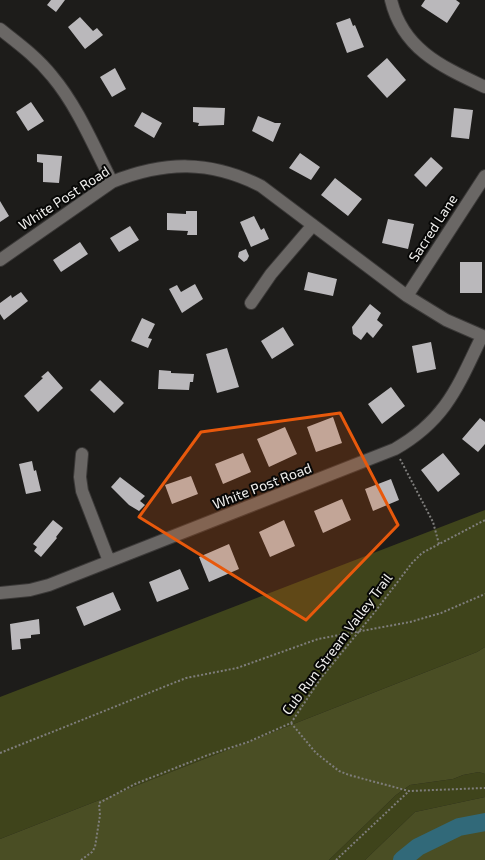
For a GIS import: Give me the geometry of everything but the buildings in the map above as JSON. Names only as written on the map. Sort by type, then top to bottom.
[{"type":"street","points":[[392,0],[404,30],[419,49],[434,62],[485,87]]},
{"type":"street","points":[[0,29],[30,53],[53,76],[72,105],[112,182]]},
{"type":"street","name":"White Post Road","points":[[0,260],[112,182],[131,174],[167,166],[190,166],[214,169],[238,176],[261,186],[407,296],[446,320],[484,337],[447,404],[424,430],[395,449],[49,585],[30,590],[0,593]]},
{"type":"street","name":"Sacred Lane","points":[[407,296],[485,176]]},
{"type":"street","points":[[251,303],[271,274],[313,225]]},
{"type":"street","points":[[82,454],[80,476],[82,490],[109,561]]},
{"type":"path","points":[[395,449],[433,522],[439,544]]},
{"type":"path","name":"Cub Run Stream Valley Trail","points":[[81,860],[92,852],[95,847],[100,815],[99,803],[135,784],[248,742],[291,723],[321,678],[360,631],[412,563],[422,553],[485,520]]},
{"type":"path","points":[[0,753],[186,678],[237,668],[318,639],[410,622],[441,613],[485,594]]},
{"type":"path","points":[[291,723],[316,753],[339,771],[400,790],[409,791],[485,788]]},
{"type":"path","points":[[336,860],[409,791]]},
{"type":"highlighted area","points":[[340,413],[398,525],[306,620],[139,517],[201,432]]},
{"type":"green space","points":[[485,510],[485,647],[477,652],[0,839],[0,697]]},
{"type":"green space","points":[[485,647],[485,774],[479,772],[463,775],[453,779],[410,785],[396,795],[329,860],[0,860],[0,839],[477,652]]},
{"type":"green space","points":[[479,772],[485,774],[485,797],[415,812],[365,860],[329,860],[396,795],[410,785],[453,779],[463,775]]},
{"type":"green space","points":[[485,797],[485,860],[365,860],[415,812]]},
{"type":"waterway","points":[[402,860],[418,847],[459,827],[485,822]]}]
